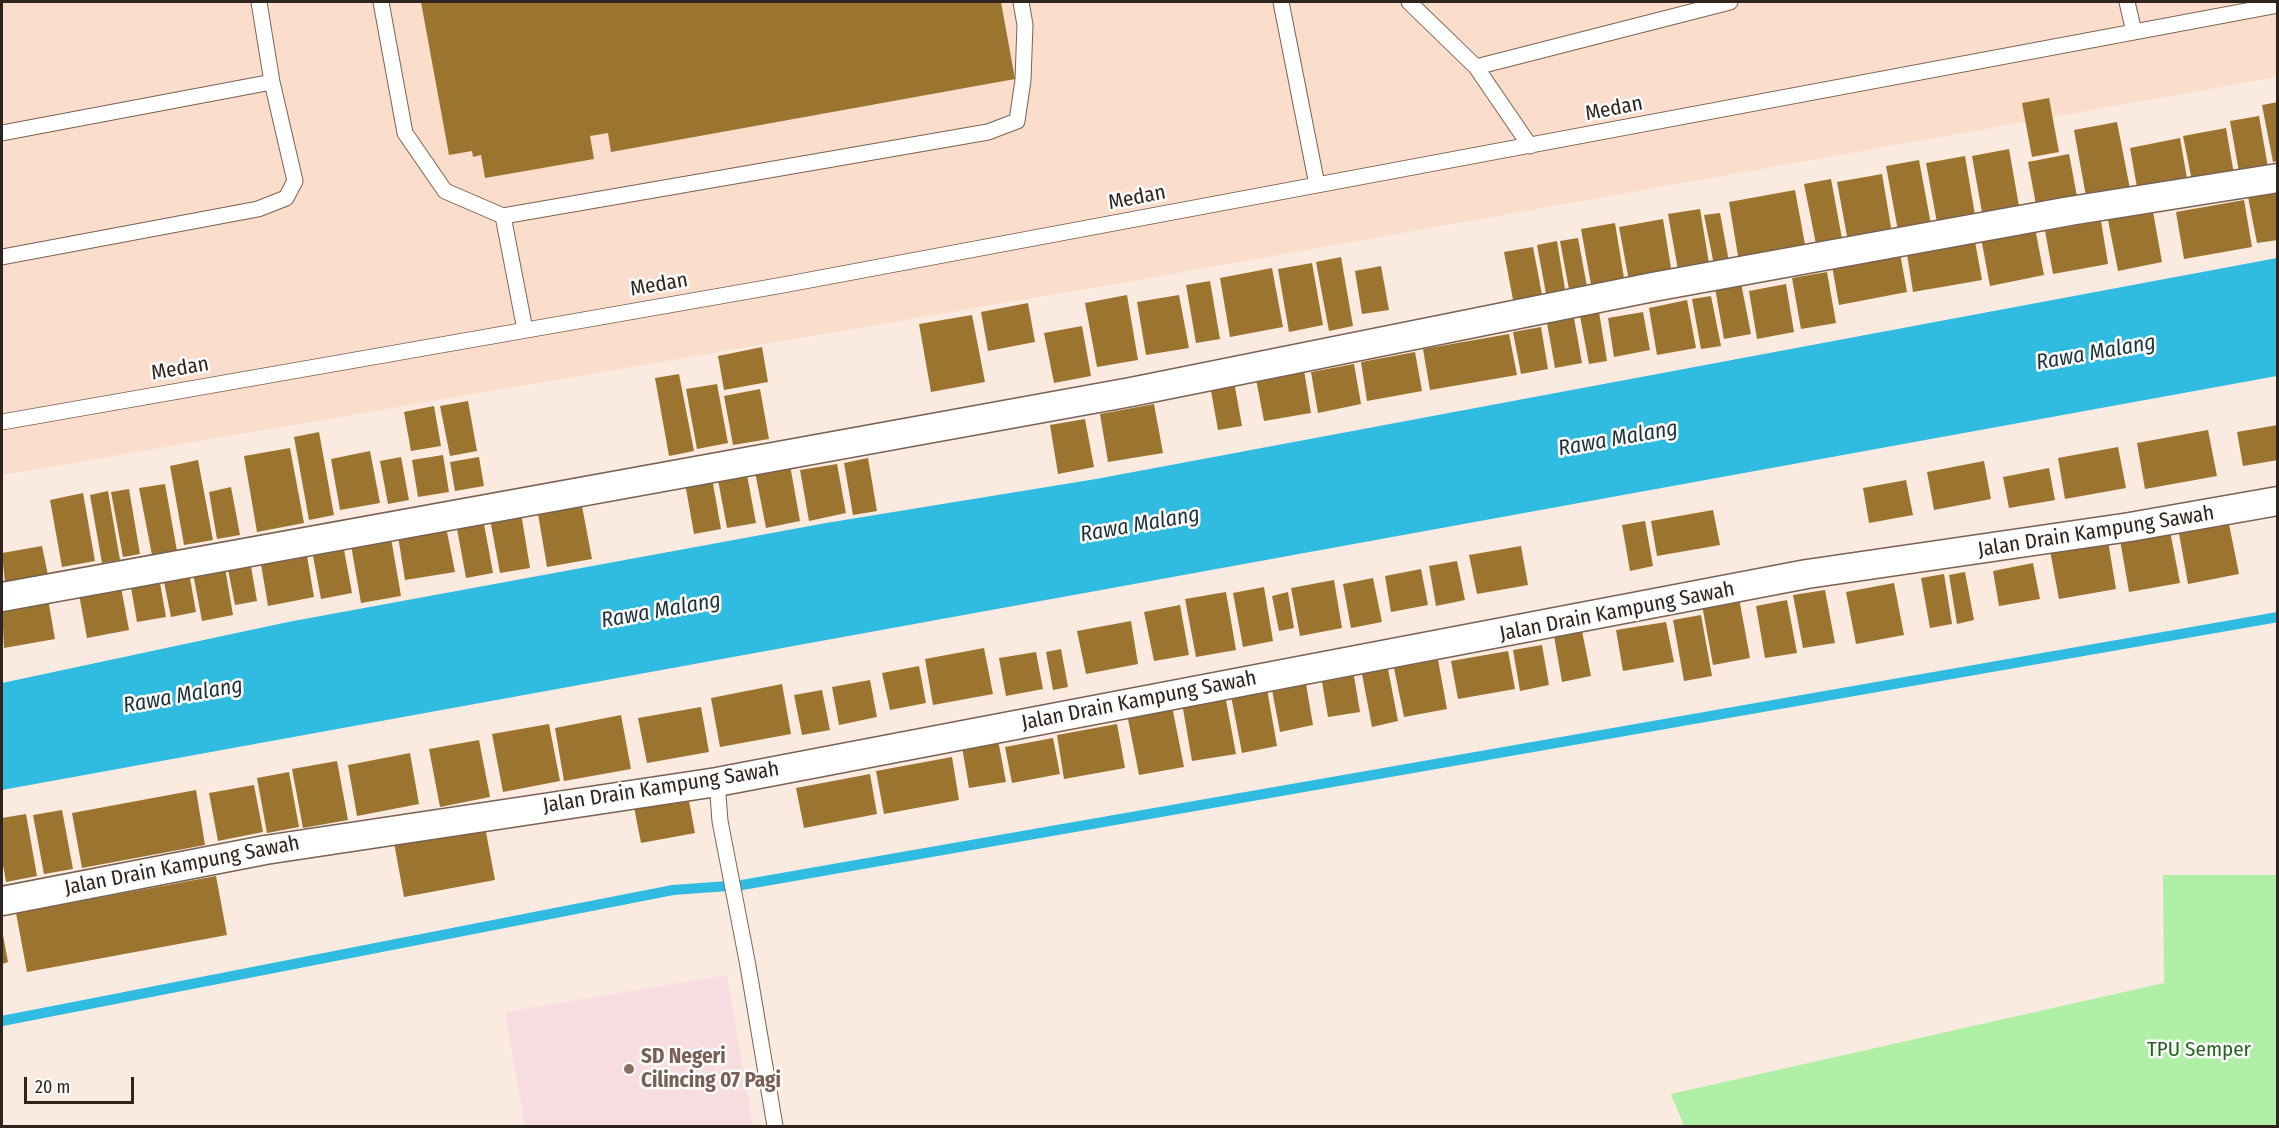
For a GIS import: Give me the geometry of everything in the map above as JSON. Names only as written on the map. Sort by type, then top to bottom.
[{"type":"street","points":[[2,597],[1131,392],[1677,283],[2070,211],[2277,178]]},
{"type":"street","name":"Jalan Drain Kampung Sawah","points":[[2,901],[265,850],[717,782],[1807,574],[2108,531],[2277,501]]},
{"type":"lane","points":[[2,257],[258,209],[286,198],[295,181],[272,82],[260,2]]},
{"type":"lane","points":[[381,2],[405,132],[445,191],[503,216],[988,132],[1017,121],[1023,81],[1025,24],[1021,2]]},
{"type":"lane","points":[[1281,2],[1317,185]]},
{"type":"lane","points":[[1409,2],[1476,67],[1530,146]]},
{"type":"lane","points":[[1476,67],[1730,2]]},
{"type":"lane","points":[[2127,2],[2134,32]]},
{"type":"lane","name":"Medan","points":[[2,422],[525,330],[1530,146],[2277,5]]},
{"type":"lane","points":[[2,133],[272,82]]},
{"type":"lane","points":[[503,216],[525,330]]},
{"type":"lane","points":[[717,782],[720,821],[748,966],[775,1126]]},
{"type":"shaded area","points":[[2,2],[2277,2],[2277,77],[1138,280],[2,475]]},
{"type":"shaded area","name":"SD Negeri Cilincing 07 Pagi","points":[[727,975],[753,1126],[525,1126],[505,1012]]},
{"type":"green space","name":"TPU Semper","points":[[2163,875],[2277,875],[2277,1126],[1684,1126],[1671,1094],[2164,983]]},
{"type":"water","name":"Rawa Malang","points":[[2277,258],[2277,376],[2,790],[2,683],[288,622],[826,523],[1096,479]]},
{"type":"building","points":[[421,2],[1001,2],[1015,79],[611,152],[608,133],[590,136],[594,159],[485,178],[481,155],[473,157],[472,151],[449,155]]},
{"type":"building","points":[[2049,98],[2059,152],[2032,157],[2022,103]]},
{"type":"building","points":[[2278,102],[2278,161],[2273,162],[2262,105]]},
{"type":"building","points":[[2259,116],[2268,167],[2239,172],[2230,121]]},
{"type":"building","points":[[2117,122],[2131,194],[2087,202],[2074,130]]},
{"type":"building","points":[[2226,128],[2234,174],[2192,181],[2183,136]]},
{"type":"building","points":[[2180,138],[2188,184],[2138,193],[2130,148]]},
{"type":"building","points":[[2009,149],[2020,212],[1983,218],[1972,156]]},
{"type":"building","points":[[2069,154],[2079,207],[2038,215],[2028,162]]},
{"type":"building","points":[[1965,156],[1976,221],[1938,228],[1926,163]]},
{"type":"building","points":[[1919,160],[1932,230],[1899,236],[1886,166]]},
{"type":"building","points":[[1882,174],[1893,239],[1849,247],[1837,182]]},
{"type":"building","points":[[1831,179],[1843,244],[1817,249],[1804,184]]},
{"type":"building","points":[[1795,190],[1806,250],[1739,262],[1729,202]]},
{"type":"building","points":[[2278,191],[2278,240],[2257,243],[2248,197]]},
{"type":"building","points":[[2244,200],[2252,247],[2184,259],[2176,212]]},
{"type":"building","points":[[1700,209],[1711,275],[1680,281],[1668,214]]},
{"type":"building","points":[[2153,212],[2162,262],[2118,271],[2108,220]]},
{"type":"building","points":[[1720,213],[1730,267],[1715,270],[1704,215]]},
{"type":"building","points":[[1663,219],[1672,274],[1629,281],[1619,227]]},
{"type":"building","points":[[2101,221],[2108,264],[2053,274],[2045,231]]},
{"type":"building","points":[[1615,223],[1625,284],[1592,290],[1581,229]]},
{"type":"building","points":[[2035,228],[2044,275],[1990,286],[1981,238]]},
{"type":"building","points":[[1974,236],[1982,280],[1913,292],[1906,248]]},
{"type":"building","points":[[1578,238],[1588,292],[1570,295],[1560,241]]},
{"type":"building","points":[[1557,241],[1566,295],[1547,299],[1537,245]]},
{"type":"building","points":[[1533,247],[1543,300],[1514,305],[1504,252]]},
{"type":"building","points":[[1900,253],[1907,292],[1839,305],[1832,266]]},
{"type":"building","points":[[1341,257],[1353,326],[1329,331],[1316,262]]},
{"type":"building","points":[[1312,263],[1323,325],[1289,332],[1278,269]]},
{"type":"building","points":[[1381,266],[1389,310],[1362,314],[1355,271]]},
{"type":"building","points":[[1272,268],[1283,327],[1230,337],[1220,278]]},
{"type":"building","points":[[1827,272],[1836,323],[1801,329],[1792,278]]},
{"type":"building","points":[[1210,281],[1220,339],[1196,343],[1186,285]]},
{"type":"building","points":[[1741,283],[1751,334],[1724,339],[1715,288]]},
{"type":"building","points":[[1786,284],[1794,332],[1757,339],[1749,291]]},
{"type":"building","points":[[1127,295],[1138,360],[1097,367],[1085,303]]},
{"type":"building","points":[[1179,295],[1189,348],[1146,355],[1137,302]]},
{"type":"building","points":[[1711,296],[1721,346],[1701,349],[1692,299]]},
{"type":"building","points":[[1687,300],[1696,348],[1657,355],[1649,308]]},
{"type":"building","points":[[1028,303],[1035,342],[988,351],[981,312]]},
{"type":"building","points":[[1599,312],[1607,361],[1589,364],[1580,316]]},
{"type":"building","points":[[1643,312],[1650,350],[1614,357],[1608,318]]},
{"type":"building","points":[[972,315],[985,382],[931,392],[919,324]]},
{"type":"building","points":[[1574,318],[1582,363],[1555,368],[1547,323]]},
{"type":"building","points":[[1082,326],[1091,376],[1054,383],[1044,333]]},
{"type":"building","points":[[1541,327],[1548,369],[1521,374],[1513,332]]},
{"type":"building","points":[[1509,334],[1517,375],[1430,390],[1423,349]]},
{"type":"building","points":[[762,347],[768,382],[724,390],[718,356]]},
{"type":"building","points":[[1415,352],[1422,391],[1367,401],[1361,362]]},
{"type":"building","points":[[1354,364],[1361,404],[1318,413],[1311,372]]},
{"type":"building","points":[[1304,370],[1311,413],[1264,421],[1256,379]]},
{"type":"building","points":[[679,374],[694,451],[669,456],[655,378]]},
{"type":"building","points":[[1233,376],[1242,426],[1218,430],[1209,380]]},
{"type":"building","points":[[717,384],[728,443],[697,449],[686,389]]},
{"type":"building","points":[[760,389],[769,439],[733,445],[724,396]]},
{"type":"building","points":[[468,401],[477,451],[450,456],[440,406]]},
{"type":"building","points":[[1154,404],[1163,453],[1108,462],[1100,414]]},
{"type":"building","points":[[434,406],[441,446],[411,451],[404,412]]},
{"type":"building","points":[[1085,419],[1094,467],[1058,474],[1050,425]]},
{"type":"building","points":[[2278,425],[2278,460],[2243,466],[2237,432]]},
{"type":"building","points":[[2208,430],[2217,476],[2145,489],[2137,443]]},
{"type":"building","points":[[319,432],[334,515],[309,520],[294,437]]},
{"type":"building","points":[[2118,447],[2126,488],[2065,499],[2058,458]]},
{"type":"building","points":[[290,448],[304,523],[257,532],[244,456]]},
{"type":"building","points":[[370,451],[380,503],[340,510],[331,459]]},
{"type":"building","points":[[443,455],[449,492],[418,497],[412,460]]},
{"type":"building","points":[[401,457],[409,500],[388,504],[380,461]]},
{"type":"building","points":[[479,457],[484,486],[455,491],[450,462]]},
{"type":"building","points":[[868,458],[877,511],[853,515],[844,463]]},
{"type":"building","points":[[198,460],[213,540],[184,545],[170,466]]},
{"type":"building","points":[[1984,461],[1991,499],[1934,510],[1927,472]]},
{"type":"building","points":[[837,464],[846,513],[809,521],[800,470]]},
{"type":"building","points":[[790,465],[800,521],[766,528],[755,472]]},
{"type":"building","points":[[2049,468],[2055,500],[2009,508],[2003,477]]},
{"type":"building","points":[[747,475],[756,523],[727,528],[718,480]]},
{"type":"building","points":[[712,478],[721,529],[694,534],[685,483]]},
{"type":"building","points":[[1906,480],[1913,515],[1869,523],[1863,488]]},
{"type":"building","points":[[165,484],[177,551],[152,555],[139,488]]},
{"type":"building","points":[[231,487],[240,535],[217,539],[209,492]]},
{"type":"building","points":[[129,489],[140,554],[123,557],[111,492]]},
{"type":"building","points":[[108,491],[120,560],[102,563],[90,495]]},
{"type":"building","points":[[83,493],[95,561],[62,567],[50,500]]},
{"type":"building","points":[[582,506],[592,559],[547,567],[538,514]]},
{"type":"building","points":[[1713,510],[1720,545],[1657,556],[1651,521]]},
{"type":"building","points":[[521,513],[530,568],[500,573],[490,519]]},
{"type":"building","points":[[2228,519],[2239,574],[2188,584],[2178,528]]},
{"type":"building","points":[[1645,521],[1653,566],[1630,571],[1622,525]]},
{"type":"building","points":[[484,524],[493,573],[466,578],[457,529]]},
{"type":"building","points":[[446,527],[455,572],[405,580],[398,536]]},
{"type":"building","points":[[2170,531],[2180,583],[2129,592],[2120,540]]},
{"type":"building","points":[[2107,535],[2116,589],[2059,599],[2049,545]]},
{"type":"building","points":[[391,538],[401,596],[361,603],[351,545]]},
{"type":"building","points":[[342,539],[352,593],[321,599],[311,545]]},
{"type":"building","points":[[305,544],[314,597],[268,606],[259,552]]},
{"type":"building","points":[[42,546],[48,575],[5,583],[2,553]]},
{"type":"building","points":[[1521,546],[1528,585],[1477,594],[1469,555]]},
{"type":"building","points":[[249,555],[257,601],[235,605],[226,559]]},
{"type":"building","points":[[1457,561],[1465,600],[1436,606],[1429,566]]},
{"type":"building","points":[[224,562],[233,615],[202,621],[192,568]]},
{"type":"building","points":[[2033,563],[2040,599],[1999,606],[1993,571]]},
{"type":"building","points":[[188,567],[196,612],[171,617],[162,572]]},
{"type":"building","points":[[1421,569],[1428,605],[1391,612],[1385,576]]},
{"type":"building","points":[[1965,572],[1974,620],[1957,624],[1949,575]]},
{"type":"building","points":[[1944,574],[1952,624],[1930,628],[1921,578]]},
{"type":"building","points":[[159,577],[166,617],[137,622],[130,582]]},
{"type":"building","points":[[1373,578],[1382,622],[1351,628],[1343,584]]},
{"type":"building","points":[[1334,580],[1342,628],[1300,636],[1291,588]]},
{"type":"building","points":[[120,582],[129,630],[87,638],[78,589]]},
{"type":"building","points":[[1894,583],[1904,635],[1856,644],[1846,592]]},
{"type":"building","points":[[1264,587],[1273,641],[1243,647],[1233,593]]},
{"type":"building","points":[[1825,590],[1835,643],[1803,648],[1793,595]]},
{"type":"building","points":[[1226,592],[1236,650],[1196,657],[1185,599]]},
{"type":"building","points":[[1288,592],[1294,628],[1279,631],[1272,596]]},
{"type":"building","points":[[1739,598],[1750,658],[1713,665],[1702,605]]},
{"type":"building","points":[[48,599],[55,639],[4,648],[2,607]]},
{"type":"building","points":[[1787,600],[1797,653],[1765,658],[1756,606]]},
{"type":"building","points":[[1180,605],[1189,655],[1154,661],[1144,612]]},
{"type":"building","points":[[1701,615],[1712,676],[1684,681],[1673,620]]},
{"type":"building","points":[[1131,621],[1138,664],[1086,674],[1077,631]]},
{"type":"building","points":[[1666,622],[1674,662],[1623,671],[1616,630]]},
{"type":"building","points":[[1582,631],[1591,676],[1562,682],[1554,636]]},
{"type":"building","points":[[1542,645],[1549,685],[1520,691],[1513,650]]},
{"type":"building","points":[[984,648],[993,694],[933,705],[925,659]]},
{"type":"building","points":[[1061,649],[1068,687],[1053,690],[1046,652]]},
{"type":"building","points":[[1508,651],[1515,689],[1458,699],[1451,661]]},
{"type":"building","points":[[1036,652],[1043,689],[1006,696],[999,658]]},
{"type":"building","points":[[1438,660],[1447,709],[1404,717],[1394,668]]},
{"type":"building","points":[[919,666],[926,703],[890,710],[882,673]]},
{"type":"building","points":[[1388,669],[1398,721],[1372,727],[1362,674]]},
{"type":"building","points":[[1354,676],[1360,712],[1328,717],[1322,682]]},
{"type":"building","points":[[870,680],[877,717],[839,725],[832,687]]},
{"type":"building","points":[[782,684],[791,734],[720,747],[711,698]]},
{"type":"building","points":[[1306,684],[1313,725],[1280,732],[1272,690]]},
{"type":"building","points":[[1267,689],[1277,746],[1242,753],[1231,696]]},
{"type":"building","points":[[822,690],[830,730],[802,735],[794,695]]},
{"type":"building","points":[[1225,695],[1236,754],[1192,761],[1182,703]]},
{"type":"building","points":[[1172,706],[1184,767],[1139,775],[1127,714]]},
{"type":"building","points":[[701,707],[709,752],[647,763],[638,718]]},
{"type":"building","points":[[621,715],[631,769],[564,781],[555,728]]},
{"type":"building","points":[[549,724],[560,781],[503,792],[492,734]]},
{"type":"building","points":[[1117,724],[1125,768],[1064,779],[1057,735]]},
{"type":"building","points":[[1053,738],[1060,774],[1012,783],[1005,747]]},
{"type":"building","points":[[479,740],[490,797],[440,807],[429,749]]},
{"type":"building","points":[[998,740],[1006,782],[969,788],[962,747]]},
{"type":"building","points":[[410,753],[419,804],[357,816],[348,765]]},
{"type":"building","points":[[952,757],[959,800],[884,814],[876,771]]},
{"type":"building","points":[[337,761],[348,820],[303,828],[292,769]]},
{"type":"building","points":[[289,772],[299,827],[267,833],[257,778]]},
{"type":"building","points":[[870,774],[877,814],[804,828],[796,788]]},
{"type":"building","points":[[254,785],[263,832],[218,841],[209,793]]},
{"type":"building","points":[[196,790],[205,845],[82,868],[72,813]]},
{"type":"building","points":[[688,796],[695,833],[641,843],[634,807]]},
{"type":"building","points":[[62,810],[73,869],[44,874],[33,815]]},
{"type":"building","points":[[26,814],[37,876],[6,882],[2,859],[2,818]]},
{"type":"building","points":[[485,827],[495,880],[404,897],[394,843]]},
{"type":"building","points":[[216,876],[227,935],[27,972],[16,913]]},
{"type":"building","points":[[2,930],[8,962],[2,964]]},
{"type":"waterway","points":[[2,1021],[673,890],[742,885],[2278,617]]},
{"type":"place","name":"SD Negeri Cilincing 07 Pagi","points":[[629,1069]]}]
